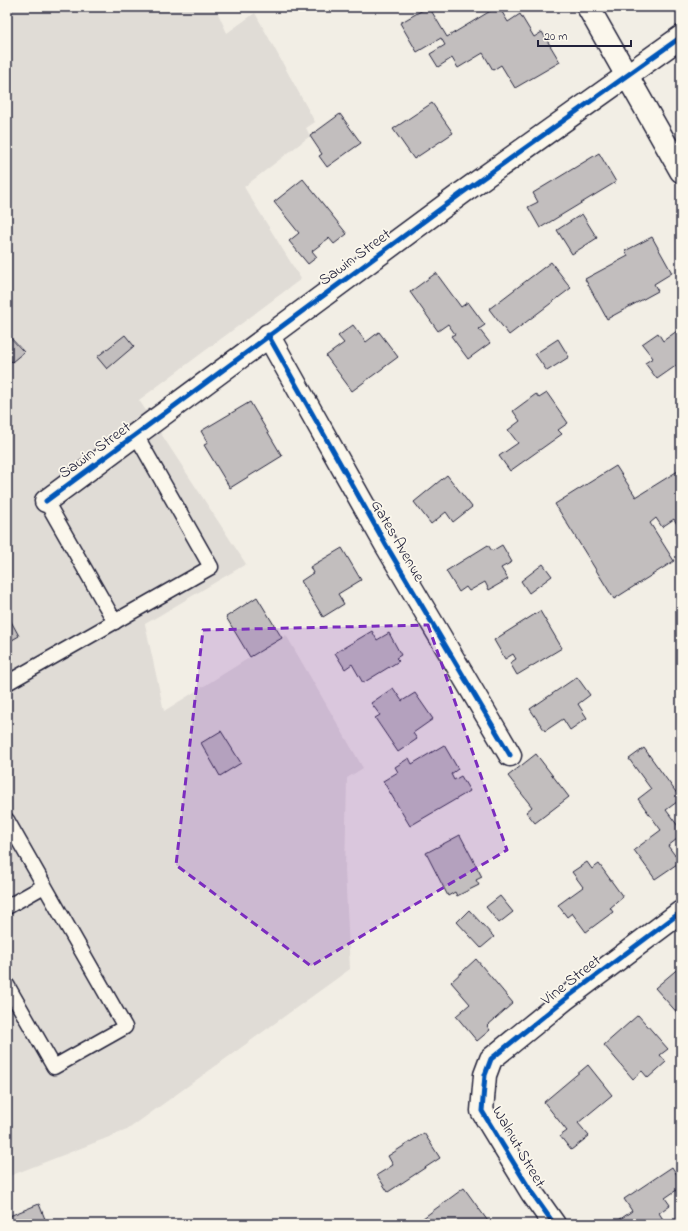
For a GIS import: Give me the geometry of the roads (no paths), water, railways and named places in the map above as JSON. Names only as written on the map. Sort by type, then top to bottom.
[{"type":"street","points":[[588,7],[681,171]]},
{"type":"street","name":"Sawin Street","points":[[46,500],[462,193],[681,37]]},
{"type":"street","name":"Gates Avenue","points":[[268,335],[386,545],[510,755]]},
{"type":"street","name":"Vine Street","points":[[485,1075],[491,1059],[565,999],[681,912]]},
{"type":"street","name":"Walnut Street","points":[[485,1075],[482,1111],[532,1193],[554,1224]]},
{"type":"lane","points":[[7,683],[211,567],[136,435]]},
{"type":"lane","points":[[46,500],[115,622]]},
{"type":"lane","points":[[7,820],[125,1027],[54,1068],[7,985]]},
{"type":"lane","points":[[7,907],[44,886]]}]
